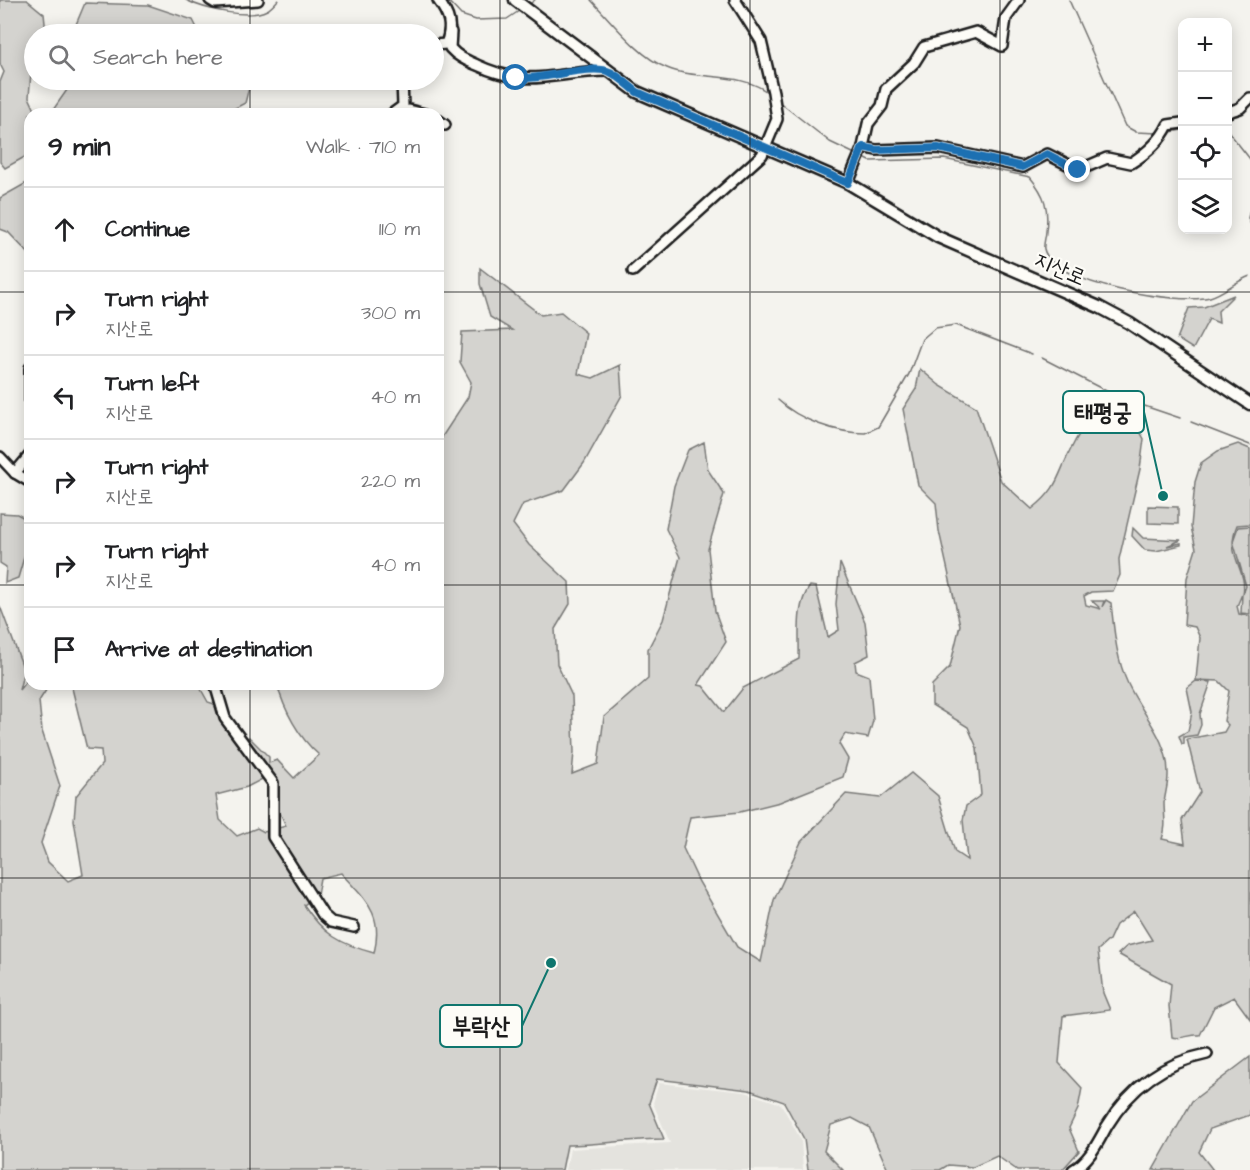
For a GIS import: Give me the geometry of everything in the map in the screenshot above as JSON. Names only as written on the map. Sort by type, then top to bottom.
[{"type":"main road","name":"지산로","points":[[515,0],[637,92],[848,183],[938,237],[1099,307],[1129,323],[1250,404]]},
{"type":"street","points":[[210,0],[215,3],[258,0]]},
{"type":"street","points":[[438,0],[451,22],[450,48],[463,60],[492,72],[532,80],[571,72],[608,71]]},
{"type":"street","points":[[633,271],[762,155],[777,119],[761,41],[735,0]]},
{"type":"street","points":[[848,183],[868,124],[882,106],[886,89],[914,63],[924,47],[976,32],[991,42],[1002,45],[1006,18],[1019,0]]},
{"type":"street","points":[[444,44],[451,32]]},
{"type":"street","points":[[403,90],[406,108]]},
{"type":"street","points":[[1232,110],[1240,108],[1250,98]]},
{"type":"street","points":[[860,153],[876,150],[938,148],[1023,167],[1047,154],[1078,170],[1107,158],[1131,163],[1146,154],[1163,135],[1168,125],[1178,124]]},
{"type":"street","points":[[0,457],[15,473],[24,478]]},
{"type":"street","points":[[15,473],[24,462]]},
{"type":"street","points":[[217,690],[225,718],[273,783],[273,837],[323,915],[331,921],[354,927]]},
{"type":"street","points":[[1073,1170],[1086,1160],[1119,1108],[1139,1086],[1169,1067],[1207,1054]]},
{"type":"shaded area","points":[[0,0],[27,0],[44,14],[45,24],[24,24],[24,90],[30,90],[29,97],[34,108],[24,108],[24,157],[5,168],[0,162],[0,82],[4,72],[0,64]]},
{"type":"shaded area","points":[[85,3],[148,5],[193,20],[195,24],[76,24]]},
{"type":"shaded area","points":[[67,90],[248,90],[245,103],[235,108],[54,108]]},
{"type":"shaded area","points":[[24,184],[24,249],[8,232],[0,229],[0,198]]},
{"type":"shaded area","points":[[480,268],[541,315],[561,312],[586,333],[578,374],[593,378],[620,365],[622,395],[584,463],[564,490],[523,504],[513,524],[529,545],[569,582],[570,604],[555,629],[557,664],[572,696],[574,752],[572,774],[598,764],[604,717],[648,679],[648,649],[663,620],[680,557],[666,529],[674,486],[688,450],[704,442],[708,470],[724,494],[708,549],[715,611],[726,642],[698,685],[703,686],[724,712],[743,688],[799,659],[800,612],[810,586],[816,587],[828,637],[839,630],[836,604],[840,563],[865,622],[869,655],[855,662],[856,671],[869,676],[873,721],[868,738],[845,734],[839,744],[848,759],[843,777],[780,802],[740,812],[690,817],[683,848],[699,882],[737,947],[761,962],[774,900],[801,842],[846,794],[880,798],[911,773],[938,796],[955,852],[967,860],[963,820],[966,806],[981,795],[977,748],[968,727],[932,705],[932,685],[950,667],[960,625],[939,531],[936,503],[918,485],[903,409],[916,389],[920,369],[939,385],[976,407],[1001,481],[1032,509],[1053,487],[1074,442],[1095,411],[1111,409],[1130,413],[1144,439],[1140,469],[1119,559],[1120,575],[1113,591],[1091,592],[1084,596],[1086,605],[1101,609],[1092,601],[1104,601],[1102,607],[1106,600],[1111,603],[1116,644],[1124,674],[1154,728],[1167,762],[1168,779],[1162,839],[1185,844],[1182,820],[1200,792],[1187,739],[1224,732],[1228,725],[1224,721],[1229,691],[1219,681],[1196,680],[1200,638],[1195,627],[1184,625],[1187,578],[1196,549],[1191,527],[1195,482],[1201,463],[1218,451],[1238,444],[1250,449],[1250,524],[1237,525],[1233,540],[1238,527],[1250,526],[1250,614],[1241,613],[1242,594],[1237,606],[1239,614],[1250,616],[1250,1019],[1234,997],[1214,1007],[1200,1035],[1172,1037],[1169,1006],[1171,984],[1118,954],[1127,946],[1152,940],[1134,911],[1116,925],[1109,940],[1098,950],[1103,993],[1110,1010],[1063,1016],[1059,1063],[1082,1088],[1078,1109],[1069,1128],[1079,1151],[1062,1170],[1017,1170],[997,1156],[973,1167],[948,1165],[940,1170],[888,1170],[869,1127],[852,1118],[831,1125],[824,1151],[843,1170],[808,1170],[804,1139],[784,1102],[749,1090],[657,1079],[649,1103],[664,1139],[567,1145],[562,1170],[0,1170],[0,606],[24,670],[19,690],[24,684],[24,690],[46,690],[39,701],[42,731],[60,786],[41,843],[48,862],[68,881],[83,875],[74,820],[76,796],[102,764],[101,750],[87,749],[72,690],[201,690],[208,702],[223,707],[226,730],[237,740],[249,737],[269,757],[269,763],[277,760],[294,778],[319,755],[293,723],[279,690],[444,690],[444,434],[468,397],[471,382],[460,362],[462,332],[512,330],[490,317],[480,284]],"holes":[[[1233,542],[1246,586],[1243,594],[1244,585]],[[264,778],[286,826],[264,832],[257,828],[237,836],[220,820],[216,795],[247,787]],[[341,873],[365,900],[374,917],[376,927],[374,953],[351,946],[333,936],[318,923],[304,905],[317,895],[320,878]]]},
{"type":"shaded area","points":[[1234,295],[1218,311],[1219,323],[1209,319],[1193,349],[1177,339],[1189,308],[1204,307]]},
{"type":"shaded area","points":[[1148,506],[1178,507],[1178,524],[1148,523]]},
{"type":"shaded area","points":[[0,513],[17,514],[24,518],[24,557],[18,578],[5,583],[6,567],[0,563]]},
{"type":"shaded area","points":[[1133,528],[1143,538],[1181,540],[1167,546],[1181,543],[1181,545],[1156,551],[1145,550],[1132,536]]},
{"type":"shaded area","points":[[1196,681],[1211,682],[1200,714],[1201,725],[1197,735],[1184,737],[1184,744],[1182,744],[1179,736],[1188,731],[1192,712],[1187,688]]},
{"type":"shaded area","points":[[1250,1057],[1250,1115],[1210,1129],[1199,1152],[1213,1170],[1153,1170],[1192,1101]]},
{"type":"shaded area","points":[[659,1083],[745,1092],[781,1104],[801,1140],[803,1170],[566,1170],[570,1149],[670,1143],[653,1103]]},
{"type":"waterway","points":[[186,0],[214,10],[238,14],[259,13],[267,10],[278,0]]},
{"type":"waterway","points":[[447,0],[461,15],[476,20],[507,19],[519,11]]},
{"type":"waterway","points":[[528,5],[535,0]]},
{"type":"waterway","points":[[591,0],[626,38],[657,63],[679,72],[746,82],[770,94]]},
{"type":"waterway","points":[[1069,0],[1125,126],[1136,132],[1158,133]]},
{"type":"waterway","points":[[778,101],[830,142],[855,154]]},
{"type":"waterway","points":[[1170,132],[1178,131]]},
{"type":"waterway","points":[[1232,136],[1250,159]]},
{"type":"waterway","points":[[862,157],[870,161],[944,159],[1030,177],[1039,190],[1046,209],[1044,249],[1052,262],[1069,273],[1092,282],[1146,295],[1195,299],[1215,295],[1250,276]]},
{"type":"waterway","points":[[1250,210],[1248,218],[1250,223]]},
{"type":"waterway","points":[[778,400],[796,414],[818,424],[842,431],[865,433],[878,427],[909,374],[922,339],[935,328],[956,325],[1032,354]]},
{"type":"waterway","points":[[1042,358],[1118,397],[1180,418]]},
{"type":"waterway","points":[[1191,422],[1250,445]]},
{"type":"place","name":"태평궁","points":[[1163,496]]},
{"type":"place","name":"부락산","points":[[551,963]]},
{"type":"route","points":[[516,78],[532,80],[571,72],[608,71],[637,92],[848,183],[863,147],[876,150],[938,148],[1023,167],[1047,154],[1078,170]]}]
